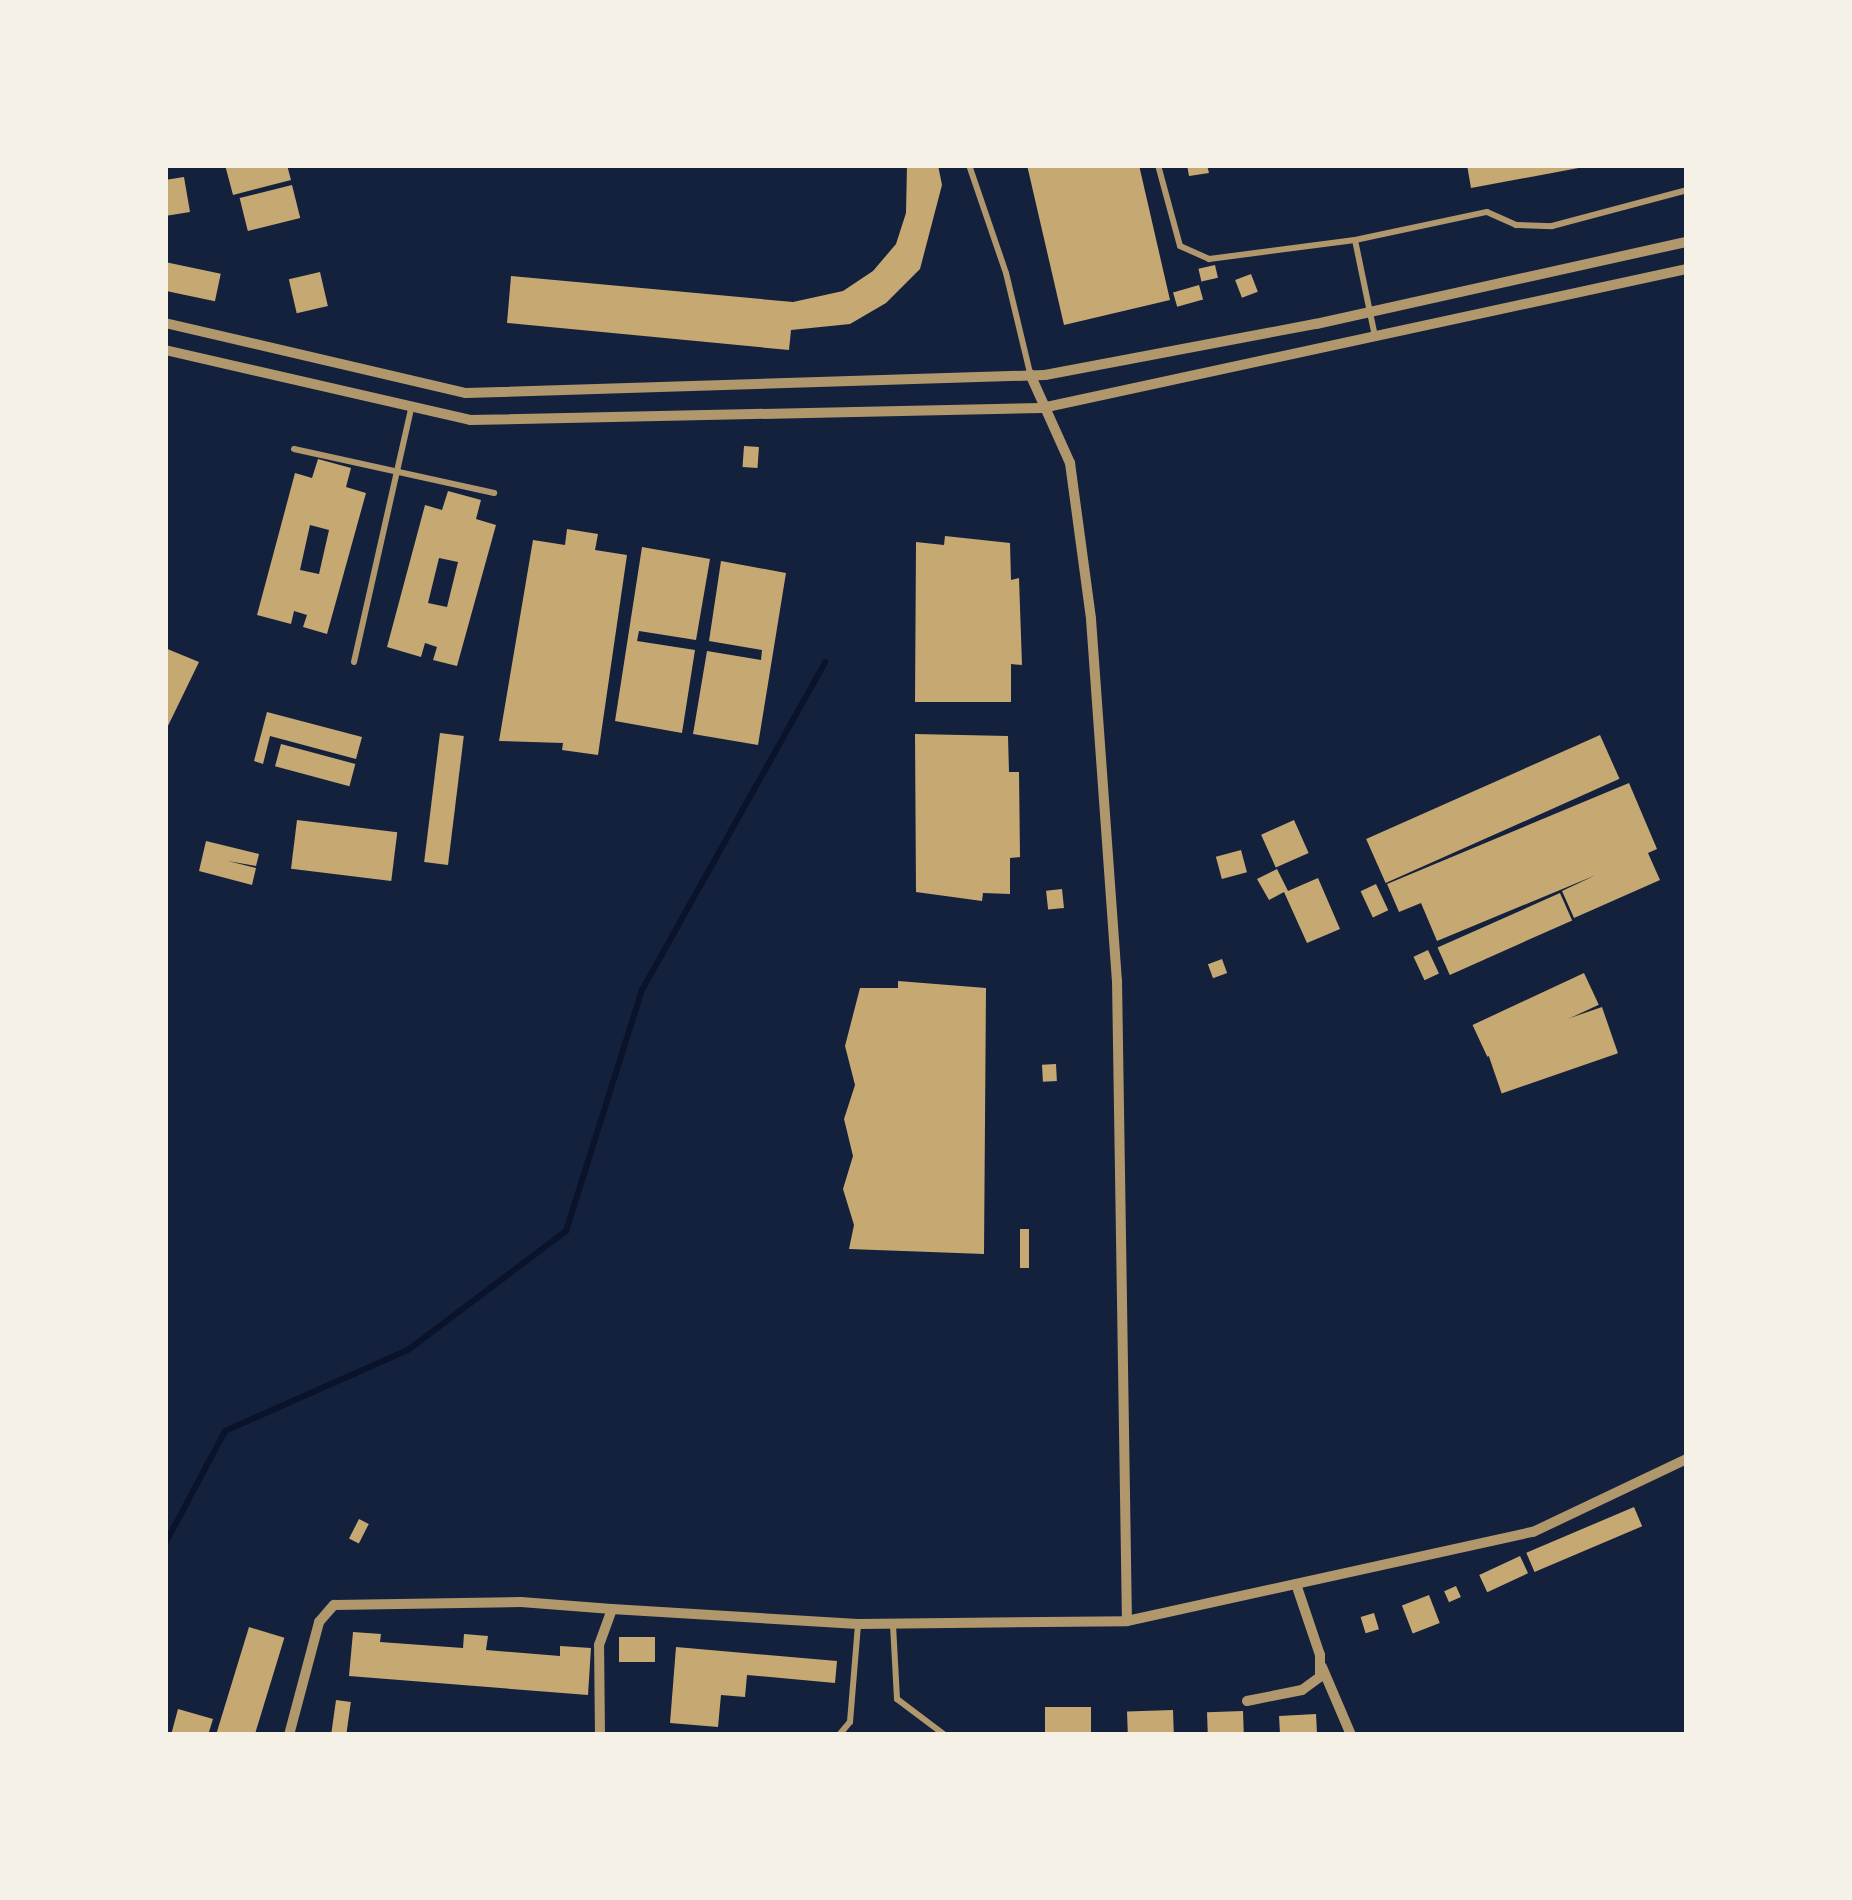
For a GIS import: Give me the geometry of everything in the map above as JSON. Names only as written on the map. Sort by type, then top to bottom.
[{"type":"street","points":[[165,323],[365,373],[466,393],[535,394],[1030,374],[1369,312],[1687,242]]},
{"type":"street","points":[[165,350],[361,399],[470,420],[541,422],[1042,408],[1687,269]]},
{"type":"street","points":[[361,399],[365,373]]},
{"type":"street","points":[[1030,374],[1070,463],[1088,600],[1117,980],[1127,1621]]},
{"type":"street","points":[[289,1735],[318,1622],[334,1605],[521,1602],[858,1624],[1127,1621],[1533,1532],[1687,1459]]},
{"type":"street","points":[[1296,1584],[1322,1666],[1350,1735]]},
{"type":"street","points":[[600,1735],[599,1645],[612,1609]]},
{"type":"street","points":[[1247,1701],[1312,1686],[1322,1666]]},
{"type":"lane","points":[[969,165],[1006,274],[1030,374]]},
{"type":"lane","points":[[1158,165],[1180,246],[1194,257],[1355,240],[1487,212],[1516,225],[1552,226],[1687,190]]},
{"type":"lane","points":[[1355,240],[1375,338]]},
{"type":"lane","points":[[354,662],[411,408]]},
{"type":"lane","points":[[294,449],[494,493]]},
{"type":"lane","points":[[839,1735],[850,1722],[858,1624]]},
{"type":"lane","points":[[894,1624],[898,1699],[944,1735]]},
{"type":"building","points":[[225,165],[287,165],[291,180],[233,195]]},
{"type":"building","points":[[907,165],[938,165],[942,185],[920,269],[886,303],[850,324],[791,330],[789,350],[507,323],[511,276],[793,302],[843,291],[873,271],[896,244],[906,213]]},
{"type":"building","points":[[1027,165],[1139,165],[1170,300],[1064,325]]},
{"type":"building","points":[[1187,165],[1207,165],[1209,173],[1189,176]]},
{"type":"building","points":[[1467,165],[1584,165],[1584,167],[1471,188]]},
{"type":"building","points":[[184,177],[190,212],[165,216],[165,180]]},
{"type":"building","points":[[292,185],[300,218],[248,231],[240,198]]},
{"type":"building","points":[[165,262],[221,274],[215,301],[165,291]]},
{"type":"building","points":[[1215,265],[1218,278],[1201,281],[1198,269]]},
{"type":"building","points":[[320,272],[328,306],[297,313],[289,279]]},
{"type":"building","points":[[1251,274],[1258,292],[1242,298],[1235,280]]},
{"type":"building","points":[[1199,285],[1203,299],[1177,307],[1173,292]]},
{"type":"building","points":[[744,446],[759,447],[757,468],[743,467]]},
{"type":"building","points":[[318,459],[351,468],[346,487],[366,493],[327,634],[303,627],[307,615],[294,611],[291,624],[257,615],[295,473],[312,478]],"holes":[[[310,525],[329,530],[319,574],[300,570]]]},
{"type":"building","points":[[448,491],[481,500],[476,519],[496,525],[457,666],[433,660],[437,647],[425,643],[421,657],[387,647],[425,505],[442,510]],"holes":[[[439,558],[458,562],[447,607],[428,603]]]},
{"type":"building","points":[[567,529],[598,534],[595,550],[627,555],[598,755],[562,750],[563,743],[499,741],[533,540],[565,545]]},
{"type":"building","points":[[945,536],[1010,543],[1011,580],[1019,578],[1022,665],[1011,664],[1011,702],[915,702],[916,542],[944,545]]},
{"type":"building","points":[[642,547],[710,559],[696,640],[639,631],[637,641],[695,650],[682,733],[615,721]]},
{"type":"building","points":[[721,561],[786,573],[758,745],[693,734],[707,651],[761,660],[762,650],[709,641]]},
{"type":"building","points":[[165,648],[199,662],[165,732]]},
{"type":"building","points":[[267,712],[362,737],[356,759],[270,736],[263,764],[254,761]]},
{"type":"building","points":[[440,733],[464,736],[448,865],[424,862]]},
{"type":"building","points":[[915,734],[1008,736],[1009,772],[1019,772],[1020,857],[1010,858],[1010,894],[983,893],[982,901],[916,892]]},
{"type":"building","points":[[1600,735],[1620,779],[1386,883],[1366,839]]},
{"type":"building","points":[[281,744],[355,764],[349,786],[275,766]]},
{"type":"building","points":[[1629,783],[1657,849],[1648,853],[1660,880],[1574,918],[1562,891],[1596,875],[1437,941],[1421,903],[1399,912],[1387,884]]},
{"type":"building","points":[[297,820],[397,832],[391,881],[291,869]]},
{"type":"building","points":[[1294,820],[1309,853],[1276,868],[1261,835]]},
{"type":"building","points":[[206,841],[259,854],[256,866],[228,861],[256,868],[252,885],[199,871]]},
{"type":"building","points":[[1241,850],[1247,872],[1222,879],[1216,857]]},
{"type":"building","points":[[1277,869],[1288,891],[1318,878],[1340,929],[1307,943],[1284,892],[1269,900],[1257,879]]},
{"type":"building","points":[[1376,884],[1388,910],[1373,917],[1361,891]]},
{"type":"building","points":[[1062,889],[1064,908],[1048,910],[1046,891]]},
{"type":"building","points":[[1560,893],[1572,920],[1450,975],[1438,948]]},
{"type":"building","points":[[1428,950],[1439,974],[1424,980],[1413,957]]},
{"type":"building","points":[[1222,959],[1227,973],[1213,978],[1208,964]]},
{"type":"building","points":[[1584,973],[1599,1005],[1487,1057],[1473,1025]]},
{"type":"building","points":[[898,981],[986,988],[984,1254],[849,1249],[854,1225],[843,1189],[853,1156],[844,1119],[855,1085],[845,1046],[860,988],[898,988]]},
{"type":"building","points":[[1602,1007],[1618,1053],[1502,1093],[1486,1047]]},
{"type":"building","points":[[1056,1064],[1057,1081],[1043,1082],[1042,1065]]},
{"type":"building","points":[[1020,1229],[1029,1229],[1029,1268],[1020,1268]]},
{"type":"building","points":[[1634,1507],[1642,1526],[1535,1572],[1526,1553]]},
{"type":"building","points":[[359,1519],[369,1524],[359,1544],[349,1539]]},
{"type":"building","points":[[1520,1556],[1528,1573],[1487,1592],[1479,1575]]},
{"type":"building","points":[[1456,1586],[1461,1597],[1449,1602],[1444,1591]]},
{"type":"building","points":[[1429,1595],[1440,1623],[1413,1633],[1402,1605]]},
{"type":"building","points":[[1374,1613],[1379,1629],[1366,1633],[1361,1617]]},
{"type":"building","points":[[249,1627],[284,1638],[255,1735],[216,1735]]},
{"type":"building","points":[[353,1632],[381,1634],[380,1642],[463,1648],[464,1634],[488,1636],[486,1650],[560,1656],[560,1646],[591,1648],[588,1695],[349,1676]]},
{"type":"building","points":[[619,1637],[655,1637],[655,1662],[619,1662]]},
{"type":"building","points":[[676,1647],[837,1661],[835,1683],[747,1675],[745,1697],[721,1695],[718,1727],[670,1723]]},
{"type":"building","points":[[336,1700],[351,1702],[346,1735],[331,1735]]},
{"type":"building","points":[[1045,1707],[1091,1707],[1091,1735],[1045,1735]]},
{"type":"building","points":[[178,1709],[213,1719],[208,1735],[171,1735]]},
{"type":"building","points":[[1173,1710],[1174,1735],[1128,1735],[1127,1712]]},
{"type":"building","points":[[1243,1711],[1244,1735],[1208,1735],[1207,1712]]},
{"type":"building","points":[[1316,1714],[1317,1735],[1280,1735],[1279,1716]]},
{"type":"waterway","points":[[165,1544],[225,1431],[408,1350],[566,1231],[642,990],[825,662]]}]
